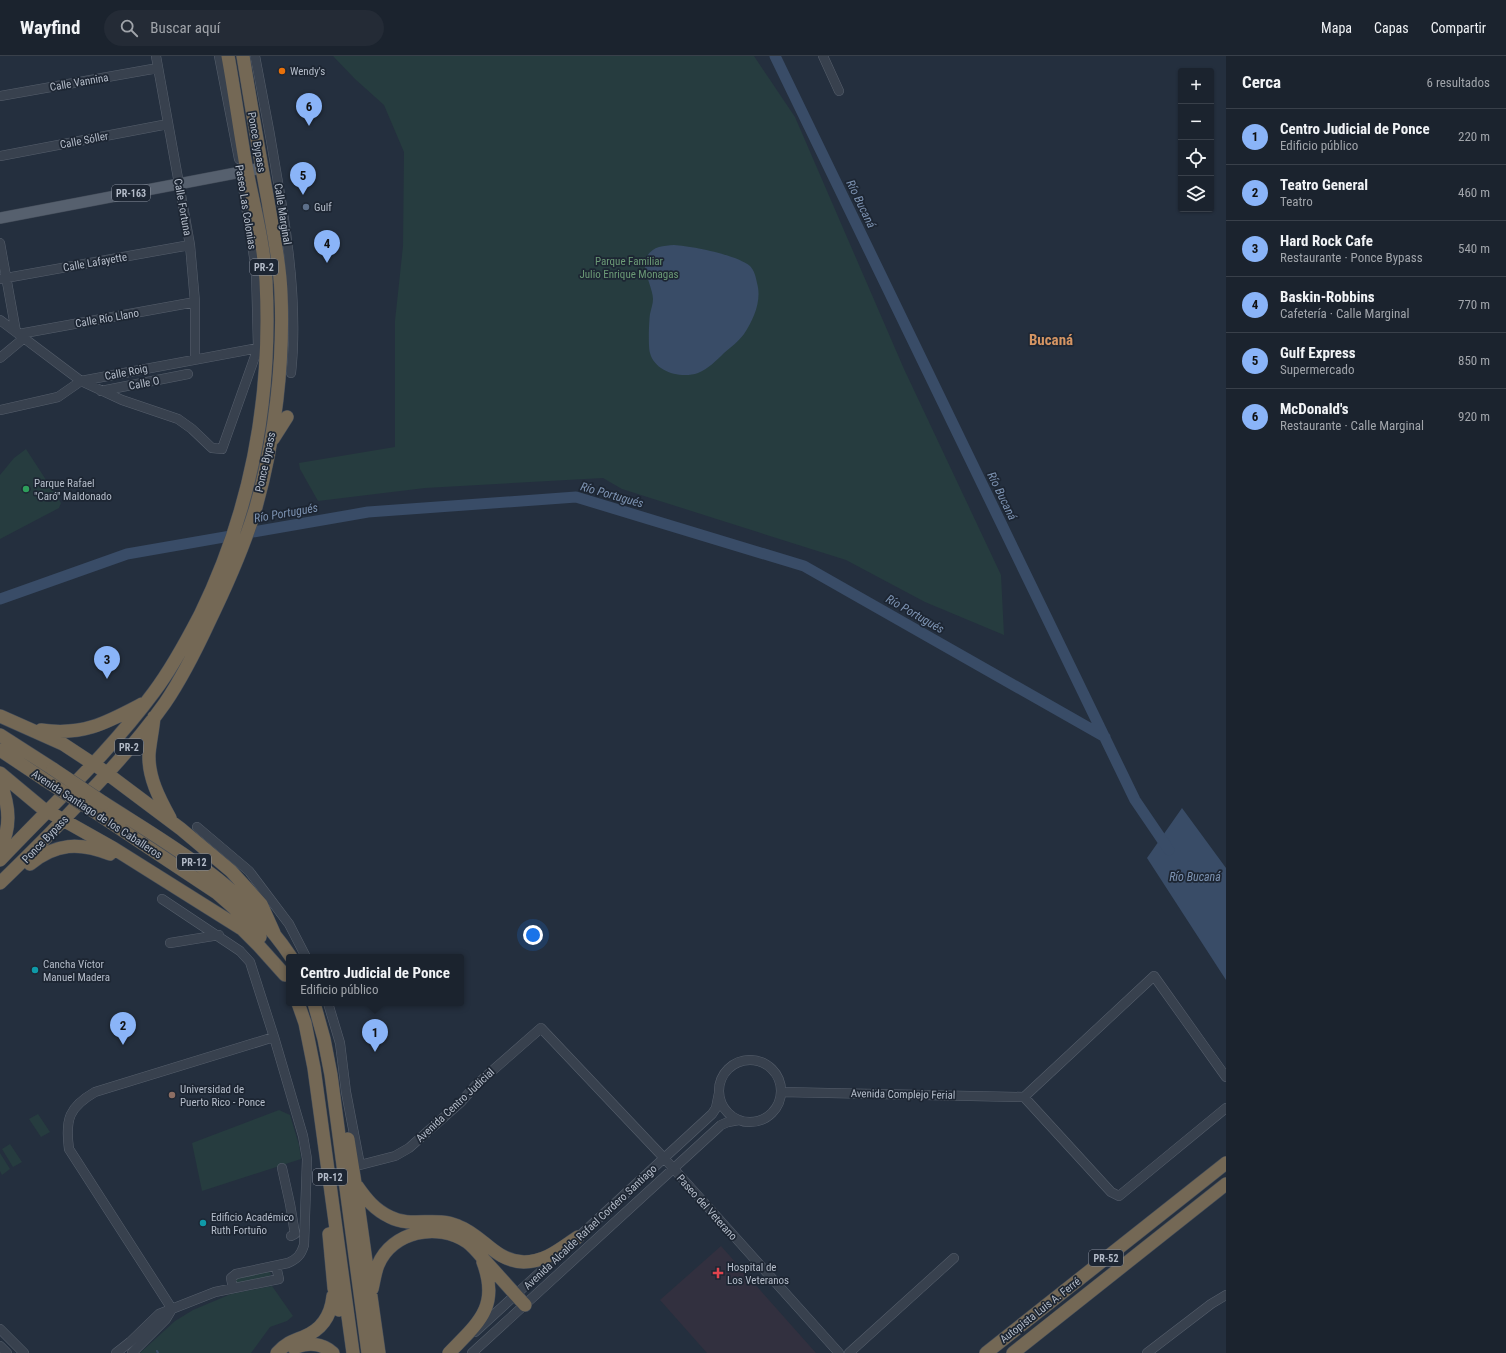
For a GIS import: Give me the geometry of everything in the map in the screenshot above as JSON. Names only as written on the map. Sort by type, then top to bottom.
[{"type":"highway","name":"Ponce Bypass","points":[[0,860],[94,764],[147,702],[182,650],[212,591],[237,525],[249,479],[259,428],[264,390],[267,343],[266,280],[261,239],[244,172],[228,56]]},
{"type":"highway","name":"Ponce Bypass","points":[[0,884],[107,773],[154,717],[179,680],[194,654],[226,588],[249,527],[270,444],[281,348],[286,282],[278,262],[243,56]]},
{"type":"highway","points":[[270,444],[287,417]]},
{"type":"highway","points":[[24,726],[55,731],[82,730],[113,719],[147,702]]},
{"type":"highway","points":[[0,716],[63,744],[107,773],[172,822],[231,871],[261,904],[274,933]]},
{"type":"highway","points":[[154,717],[149,754],[150,766],[154,787],[172,822]]},
{"type":"highway","name":"Avenida Santiago de los Caballeros","points":[[0,735],[49,775]]},
{"type":"highway","name":"Avenida Santiago de los Caballeros","points":[[0,750],[49,775],[99,807],[233,907],[263,940],[286,977]]},
{"type":"highway","points":[[0,773],[47,811],[144,867],[242,929],[259,946],[286,978]]},
{"type":"highway","points":[[0,782],[6,796],[8,818],[5,835],[0,848]]},
{"type":"highway","name":"Avenida Santiago de los Caballeros","points":[[99,807],[174,848],[225,883],[260,915],[289,954]]},
{"type":"highway","points":[[0,884],[45,853],[68,846],[88,846],[144,867]]},
{"type":"highway","name":"PR-12","points":[[299,1006],[305,1023],[312,1053],[353,1353]]},
{"type":"highway","name":"PR-12","points":[[315,1006],[324,1039],[334,1096],[368,1353]]},
{"type":"highway","points":[[334,1096],[342,1111],[355,1183],[379,1353]]},
{"type":"highway","name":"Autopista Luis A. Ferré","points":[[986,1353],[1226,1163]]},
{"type":"highway","points":[[277,1353],[287,1343],[313,1332],[325,1322],[332,1307],[334,1288],[326,1201],[330,1178]]},
{"type":"highway","points":[[355,1183],[372,1206],[392,1218],[406,1222],[432,1221],[454,1224],[474,1234],[500,1255],[516,1261],[533,1261],[548,1257],[578,1237]]},
{"type":"highway","name":"Autopista Luis A. Ferré","points":[[1013,1353],[1226,1184]]},
{"type":"highway","points":[[371,1296],[375,1276],[382,1259],[394,1245],[410,1235],[426,1231],[446,1232],[466,1241],[520,1300]]},
{"type":"highway","points":[[450,1353],[478,1322],[487,1304],[490,1290],[488,1274],[481,1257]]},
{"type":"highway","points":[[334,1288],[338,1300],[344,1353]]},
{"type":"highway","points":[[286,1353],[293,1348],[307,1344],[320,1345],[333,1353]]},
{"type":"main road","name":"PR-163","points":[[0,218],[262,168]]},
{"type":"street","name":"Calle Fortuna","points":[[156,56],[190,245],[195,302],[194,359]]},
{"type":"street","name":"Paseo Las Colonias","points":[[101,391],[178,419],[192,429],[212,448],[222,448],[258,348],[256,270],[244,172],[219,56]]},
{"type":"street","name":"Calle Marginal","points":[[255,56],[276,166],[290,256],[286,282],[294,331],[291,373]]},
{"type":"street","points":[[823,56],[839,91]]},
{"type":"street","name":"Calle Vannina","points":[[0,96],[158,68]]},
{"type":"street","name":"Calle Sóller","points":[[0,156],[168,124]]},
{"type":"street","points":[[0,243],[3,279],[20,335]]},
{"type":"street","name":"Calle Lafayette","points":[[3,279],[190,245]]},
{"type":"street","name":"Calle Río Llano","points":[[20,335],[195,302]]},
{"type":"street","points":[[0,320],[81,381],[101,391]]},
{"type":"street","points":[[0,358],[20,335]]},
{"type":"street","name":"Calle Roig","points":[[0,410],[58,398],[81,381],[258,348]]},
{"type":"street","name":"Calle O","points":[[101,391],[188,374]]},
{"type":"street","points":[[196,827],[249,871],[289,924],[304,954]]},
{"type":"street","points":[[162,899],[219,935],[240,951],[250,962],[274,1037],[306,1151],[304,1245],[302,1253],[292,1262],[236,1274],[231,1278],[233,1288]]},
{"type":"street","points":[[170,943],[219,935]]},
{"type":"street","points":[[1226,1077],[1154,976],[1024,1096],[1111,1192],[1119,1196],[1226,1108]]},
{"type":"street","name":"Avenida Centro Judicial","points":[[329,1006],[340,1043],[346,1092],[360,1165],[395,1156],[409,1148],[461,1102],[476,1085],[541,1028]]},
{"type":"street","name":"Paseo del Veterano","points":[[541,1028],[664,1158],[839,1353]]},
{"type":"street","points":[[172,1309],[72,1155],[69,1149],[67,1130],[72,1111],[81,1100],[95,1092],[274,1037]]},
{"type":"street","points":[[747,1060],[758,1061],[769,1066],[780,1080],[781,1092],[776,1108],[768,1117],[757,1121],[745,1122],[729,1114],[725,1110],[719,1093],[720,1082],[726,1071],[735,1064],[747,1060]]},
{"type":"street","name":"Avenida Complejo Ferial","points":[[781,1092],[1024,1096]]},
{"type":"street","name":"Avenida Alcalde Rafael Cordero Santiago","points":[[472,1353],[578,1237],[712,1114],[716,1108],[719,1093]]},
{"type":"street","name":"Avenida Alcalde Rafael Cordero Santiago","points":[[450,1353],[520,1300],[673,1169],[721,1125],[739,1120]]},
{"type":"street","points":[[282,1168],[290,1204],[293,1235],[304,1231]]},
{"type":"street","points":[[849,1353],[954,1258]]},
{"type":"street","points":[[116,1353],[130,1342],[158,1314],[214,1292],[279,1279],[276,1266]]},
{"type":"street","points":[[1147,1353],[1211,1304],[1226,1295]]},
{"type":"street","points":[[132,1353],[166,1319],[172,1309]]},
{"type":"street","points":[[0,1329],[24,1353]]},
{"type":"street","points":[[0,1346],[7,1353]]},
{"type":"shaded area","name":"Hospital de Los Veteranos","points":[[721,1246],[816,1353],[707,1353],[660,1300]]},
{"type":"green space","name":"Parque Familiar Julio Enrique Monagas","points":[[333,56],[754,56],[795,117],[904,369],[1001,575],[1004,635],[925,602],[846,560],[622,489],[603,478],[425,488],[318,501],[300,469],[299,463],[395,447],[395,321],[403,246],[404,152],[384,105],[355,79]]},
{"type":"green space","name":"Parque Rafael \"Caró\" Maldonado","points":[[26,449],[61,503],[59,508],[0,539],[0,475],[14,458]]},
{"type":"green space","points":[[279,1110],[290,1115],[299,1145],[301,1159],[202,1191],[192,1143]]},
{"type":"green space","points":[[38,1114],[50,1132],[41,1137],[29,1119]]},
{"type":"green space","points":[[10,1144],[22,1162],[13,1167],[2,1149]]},
{"type":"green space","points":[[0,1153],[10,1169],[2,1175],[0,1171]]},
{"type":"green space","points":[[269,1271],[271,1274],[269,1277],[237,1283],[235,1281],[236,1279]]},
{"type":"green space","points":[[272,1286],[293,1316],[287,1321],[270,1327],[251,1353],[140,1353],[175,1321],[193,1310],[231,1294]]},
{"type":"water","points":[[674,245],[714,252],[744,262],[753,270],[758,289],[758,303],[756,309],[748,328],[742,337],[709,367],[691,375],[677,374],[663,369],[653,360],[649,350],[649,322],[653,299],[645,262],[651,251],[662,246]]},
{"type":"water","name":"Río Bucaná","points":[[1182,808],[1226,868],[1226,980],[1147,858]]},
{"type":"waterway","name":"Río Bucaná","points":[[775,56],[1135,800],[1169,850]]},
{"type":"waterway","name":"Río Portugués","points":[[0,599],[127,554],[368,512],[576,497],[804,566],[1105,737]]},
{"type":"place","name":"Wendy's","points":[[282,71]]},
{"type":"place","name":"McDonald's","points":[[309,126]]},
{"type":"place","name":"Gulf Express","points":[[303,195]]},
{"type":"place","name":"Gulf","points":[[306,207]]},
{"type":"place","name":"Baskin-Robbins","points":[[327,263]]},
{"type":"place","name":"Parque Rafael \"Caró\" Maldonado","points":[[26,489]]},
{"type":"place","name":"Hard Rock Cafe","points":[[107,679]]},
{"type":"place","name":"Cancha Víctor Manuel Madera","points":[[35,970]]},
{"type":"place","name":"Teatro General","points":[[123,1045]]},
{"type":"place","name":"Centro Judicial de Ponce","points":[[375,1052]]},
{"type":"place","name":"Universidad de Puerto Rico - Ponce","points":[[172,1095]]},
{"type":"place","name":"Edificio Académico Ruth Fortuño","points":[[203,1223]]},
{"type":"place","name":"Hospital de Los Veteranos","points":[[718,1273]]},
{"type":"district","name":"Bucaná","points":[[1051,340]]}]
